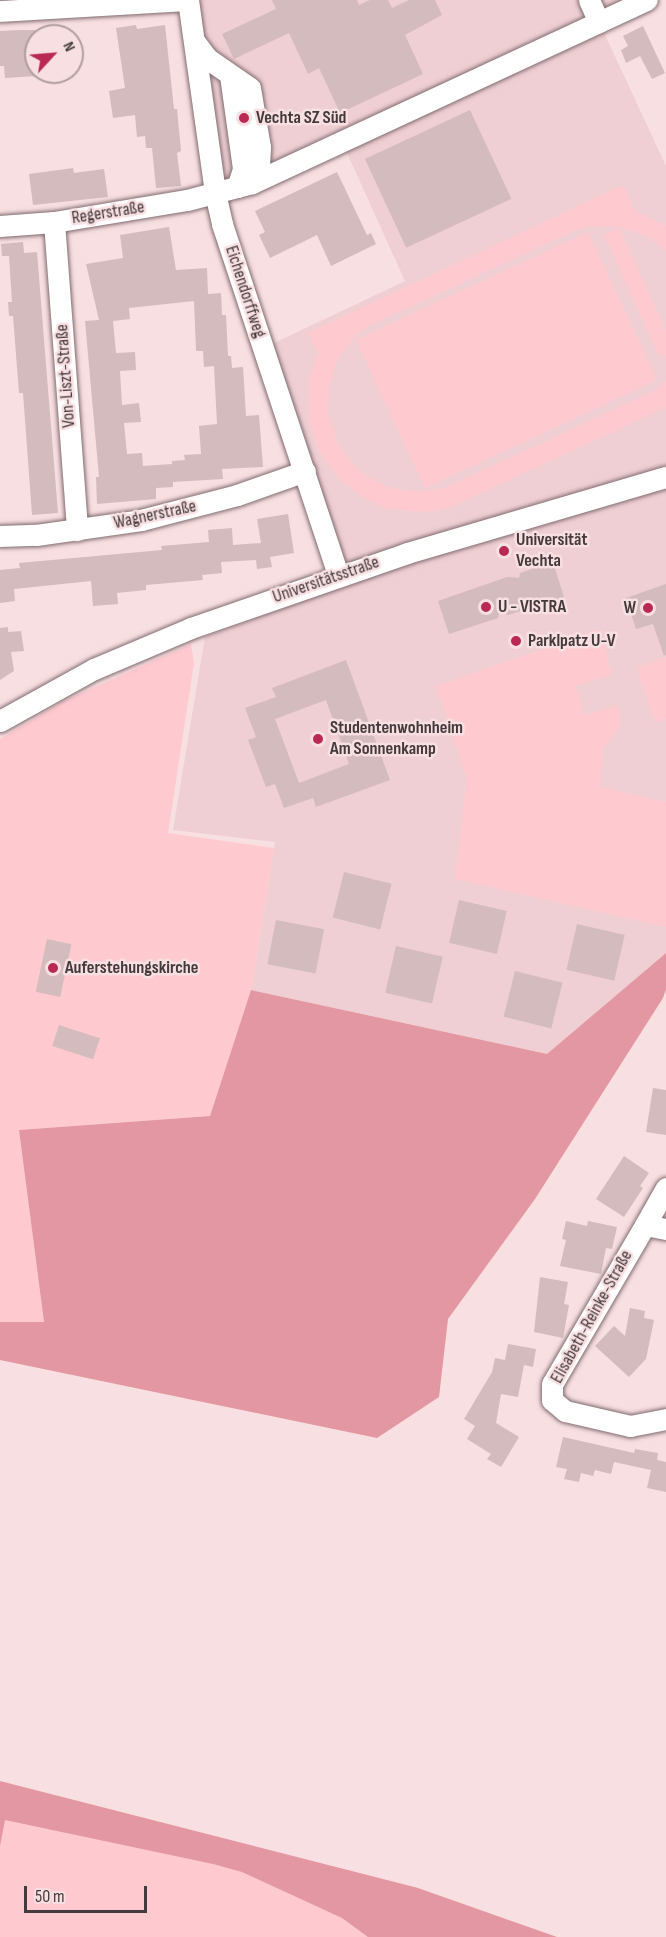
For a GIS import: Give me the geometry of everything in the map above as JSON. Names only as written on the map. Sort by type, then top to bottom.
[{"type":"street","points":[[0,11],[186,0]]},
{"type":"street","name":"Eichendorffweg","points":[[186,0],[195,42],[215,193],[226,235],[338,575]]},
{"type":"street","points":[[589,0],[599,22]]},
{"type":"street","name":"Regerstraße","points":[[0,226],[54,222],[215,193],[244,185],[647,0]]},
{"type":"street","points":[[195,42],[208,59],[250,88],[253,96],[260,147],[260,169],[244,185]]},
{"type":"street","name":"Von-Liszt-Straße","points":[[54,222],[77,530]]},
{"type":"street","name":"Wagnerstraße","points":[[0,536],[77,530],[141,519],[205,504],[305,471]]},
{"type":"street","name":"Universitätsstraße","points":[[0,721],[94,669],[137,650],[338,575],[666,477]]},
{"type":"street","name":"Elisabeth-Reinke-Straße","points":[[666,1188],[552,1384],[552,1400],[565,1411],[630,1426],[666,1419]]},
{"type":"street","points":[[645,1225],[666,1229]]},
{"type":"shaded area","points":[[198,0],[635,0],[431,93],[224,183]]},
{"type":"shaded area","name":"Universität Vechta","points":[[599,22],[666,166],[666,953],[547,1054],[251,990],[275,842],[173,830],[205,637],[354,583],[328,519],[272,344],[405,281],[342,142]]},
{"type":"shaded area","points":[[623,185],[634,210],[666,226],[666,251],[646,236],[619,227],[590,226],[576,230],[368,326],[356,335],[338,358],[329,386],[328,415],[338,444],[354,466],[365,475],[390,488],[417,492],[445,488],[656,390],[666,381],[666,407],[451,507],[434,511],[417,512],[384,507],[368,500],[340,480],[320,453],[309,418],[309,382],[318,353],[308,333]]},
{"type":"shaded area","points":[[619,228],[666,331],[666,355],[660,358],[604,235]]},
{"type":"shaded area","points":[[588,232],[657,380],[425,488],[356,340]]},
{"type":"shaded area","points":[[600,629],[612,675],[576,685],[584,715],[618,706],[620,726],[603,748],[600,787],[666,802],[666,927],[455,879],[467,779],[436,686]]},
{"type":"shaded area","points":[[191,644],[194,663],[168,833],[274,848],[251,990],[210,1116],[19,1130],[44,1322],[0,1322],[0,739],[64,701]]},
{"type":"shaded area","points":[[666,657],[666,718],[655,723],[637,668]]},
{"type":"shaded area","points":[[666,953],[666,989],[663,998],[535,1199],[448,1319],[439,1397],[377,1438],[0,1360],[0,1322],[44,1322],[19,1130],[210,1116],[251,990],[547,1054]]},
{"type":"shaded area","points":[[0,1781],[418,1888],[557,1937],[368,1937],[342,1918],[242,1872],[213,1864],[5,1820],[0,1846]]},
{"type":"shaded area","points":[[0,1783],[418,1888],[400,1937],[0,1937]]},
{"type":"building","points":[[272,0],[357,0],[359,5],[370,0],[388,0],[392,8],[409,0],[435,0],[442,15],[405,35],[423,74],[340,113],[319,68],[308,74],[289,33],[234,59],[222,34],[276,9]]},
{"type":"building","points":[[136,25],[137,29],[165,25],[174,109],[177,109],[181,151],[177,153],[181,186],[156,188],[152,148],[146,148],[145,136],[137,137],[135,115],[113,118],[109,91],[125,88],[116,28]]},
{"type":"building","points":[[643,26],[665,73],[652,79],[640,56],[626,63],[621,50],[628,46],[623,36]]},
{"type":"building","points":[[24,30],[24,77],[5,78],[4,66],[0,66],[0,31]]},
{"type":"building","points":[[470,110],[511,199],[406,248],[365,159]]},
{"type":"building","points":[[73,168],[74,173],[104,169],[108,197],[33,205],[29,174]]},
{"type":"building","points":[[337,172],[367,235],[371,233],[376,244],[331,266],[317,235],[270,258],[259,235],[265,232],[255,211]]},
{"type":"building","points":[[169,227],[176,270],[207,268],[208,294],[221,293],[222,315],[226,315],[228,356],[231,356],[232,368],[243,367],[246,416],[259,415],[263,467],[222,469],[223,479],[173,482],[173,487],[156,488],[156,499],[97,504],[96,477],[99,477],[85,321],[99,320],[86,264],[123,258],[120,235]],"holes":[[[194,301],[196,351],[203,351],[204,367],[214,366],[217,424],[199,426],[201,454],[184,455],[185,460],[172,461],[172,464],[143,466],[142,453],[127,454],[124,423],[141,422],[139,403],[122,405],[120,371],[136,370],[135,352],[116,353],[113,321],[130,319],[129,308]]]},
{"type":"building","points":[[23,242],[24,253],[37,252],[58,513],[32,515],[23,393],[19,393],[13,316],[9,316],[8,302],[12,302],[9,256],[2,256],[1,244]]},
{"type":"building","points":[[288,514],[294,553],[270,557],[272,567],[257,569],[256,560],[221,562],[222,573],[202,575],[203,580],[146,585],[146,590],[117,593],[118,604],[93,606],[91,581],[14,589],[15,601],[0,603],[0,570],[20,568],[19,563],[162,550],[161,546],[209,542],[208,530],[232,528],[233,545],[261,543],[257,519]]},
{"type":"building","name":"U - VISTRA","points":[[553,562],[564,597],[508,615],[499,613],[498,618],[449,634],[438,601],[507,577],[519,578],[520,573]]},
{"type":"building","name":"W","points":[[666,584],[666,655],[664,656],[653,624],[636,629],[626,598]]},
{"type":"building","points":[[8,627],[8,632],[21,631],[24,651],[11,652],[14,671],[0,680],[0,628]]},
{"type":"building","name":"Studentenwohnheim Am Sonnenkamp","points":[[346,660],[390,780],[316,807],[313,798],[284,808],[275,784],[266,787],[248,740],[256,737],[245,708],[276,697],[272,688]],"holes":[[[326,700],[349,764],[299,783],[275,719]]]},
{"type":"building","points":[[344,872],[392,884],[380,929],[333,918]]},
{"type":"building","points":[[459,900],[507,911],[497,954],[449,943]]},
{"type":"building","points":[[276,920],[324,929],[316,974],[267,964]]},
{"type":"building","points":[[577,924],[625,935],[614,981],[566,970]]},
{"type":"building","name":"Auferstehungskirche","points":[[47,939],[71,944],[60,997],[36,992]]},
{"type":"building","points":[[396,946],[443,957],[432,1004],[385,993]]},
{"type":"building","points":[[515,971],[563,983],[551,1028],[504,1017]]},
{"type":"building","points":[[59,1025],[100,1038],[93,1059],[52,1046]]},
{"type":"building","points":[[653,1088],[666,1090],[666,1135],[646,1132]]},
{"type":"building","points":[[624,1156],[649,1173],[640,1186],[643,1188],[624,1217],[596,1199]]},
{"type":"building","points":[[566,1221],[587,1226],[588,1221],[617,1227],[612,1249],[606,1248],[601,1274],[560,1266],[566,1240],[562,1239]]},
{"type":"building","points":[[540,1277],[568,1282],[564,1304],[569,1305],[563,1338],[534,1332]]},
{"type":"building","points":[[630,1308],[645,1311],[644,1318],[654,1320],[646,1359],[629,1377],[595,1346],[614,1326],[625,1336]]},
{"type":"building","points":[[508,1344],[536,1349],[533,1367],[524,1365],[518,1397],[501,1394],[496,1423],[519,1437],[501,1467],[487,1459],[491,1454],[467,1439],[475,1426],[464,1419],[492,1372],[495,1358],[505,1360]]},
{"type":"building","points":[[563,1437],[634,1453],[635,1449],[658,1453],[657,1460],[666,1462],[666,1492],[647,1488],[651,1470],[614,1462],[611,1474],[595,1470],[593,1476],[581,1473],[579,1482],[564,1479],[567,1469],[556,1467]]},
{"type":"place","name":"Vechta SZ Süd","points":[[244,118]]},
{"type":"place","name":"Universität Vechta","points":[[504,551]]},
{"type":"place","name":"U - VISTRA","points":[[486,607]]},
{"type":"place","name":"W","points":[[648,608]]},
{"type":"place","name":"Parklpatz U-V","points":[[516,641]]},
{"type":"place","name":"Studentenwohnheim Am Sonnenkamp","points":[[318,739]]},
{"type":"place","name":"Auferstehungskirche","points":[[53,968]]}]
